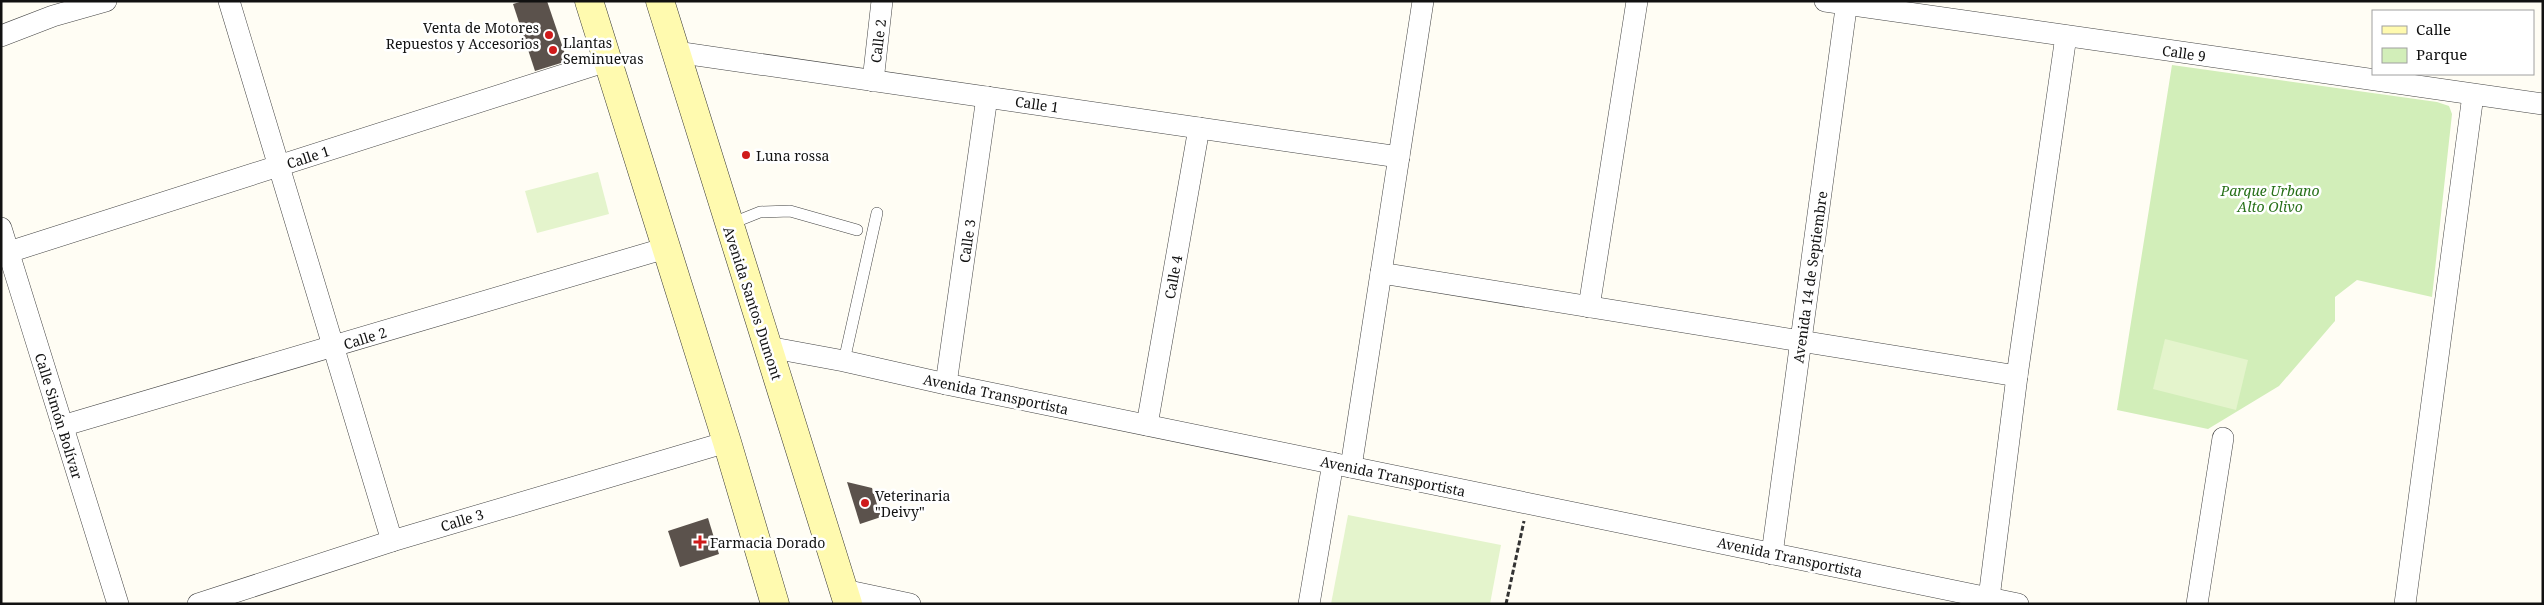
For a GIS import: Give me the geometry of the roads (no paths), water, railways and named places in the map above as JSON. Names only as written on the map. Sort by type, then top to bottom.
[{"type":"main road","points":[[589,1],[727,442],[775,604]]},
{"type":"main road","name":"Avenida Santos Dumont","points":[[660,1],[728,224],[846,597]]},
{"type":"street","points":[[1,36],[53,16],[106,1]]},
{"type":"street","points":[[229,1],[392,541]]},
{"type":"street","name":"Calle 2","points":[[873,81],[882,1]]},
{"type":"street","points":[[1309,604],[1342,465],[1381,273],[1423,1]]},
{"type":"street","points":[[1589,307],[1637,1]]},
{"type":"street","name":"Calle 9","points":[[1825,1],[2543,104]]},
{"type":"street","name":"Avenida 14 de Septiembre","points":[[1772,554],[1847,3]]},
{"type":"street","points":[[1989,598],[2017,376],[2066,36]]},
{"type":"street","name":"Calle 1","points":[[676,52],[1399,157]]},
{"type":"street","name":"Calle 1","points":[[9,252],[607,61]]},
{"type":"street","points":[[2404,604],[2473,94]]},
{"type":"street","name":"Calle 3","points":[[946,384],[987,97]]},
{"type":"street","name":"Calle 4","points":[[1147,425],[1199,128]]},
{"type":"street","name":"Calle Simón Bolívar","points":[[1,228],[118,604]]},
{"type":"street","name":"Calle 2","points":[[62,426],[334,348],[666,248]]},
{"type":"street","points":[[1381,273],[2017,376]]},
{"type":"street","name":"Avenida Transportista","points":[[768,348],[844,361],[946,384],[2018,604]]},
{"type":"street","points":[[2197,604],[2222,438]]},
{"type":"street","name":"Calle 3","points":[[198,604],[392,541],[727,442]]},
{"type":"street","points":[[846,597],[910,604]]},
{"type":"lane","points":[[728,224],[760,212],[790,211],[857,230]]},
{"type":"lane","points":[[844,361],[877,213]]},
{"type":"place","name":"Venta de Motores Repuestos y Accesorios","points":[[549,35]]},
{"type":"place","name":"Llantas Seminuevas","points":[[553,50]]},
{"type":"place","name":"Luna rossa","points":[[746,155]]},
{"type":"place","name":"Veterinaria \"Deivy\"","points":[[865,503]]},
{"type":"place","name":"Farmacia Dorado","points":[[700,542]]},
{"type":"park label","name":"Parque Urbano Alto Olivo","points":[[2270,198]]}]
